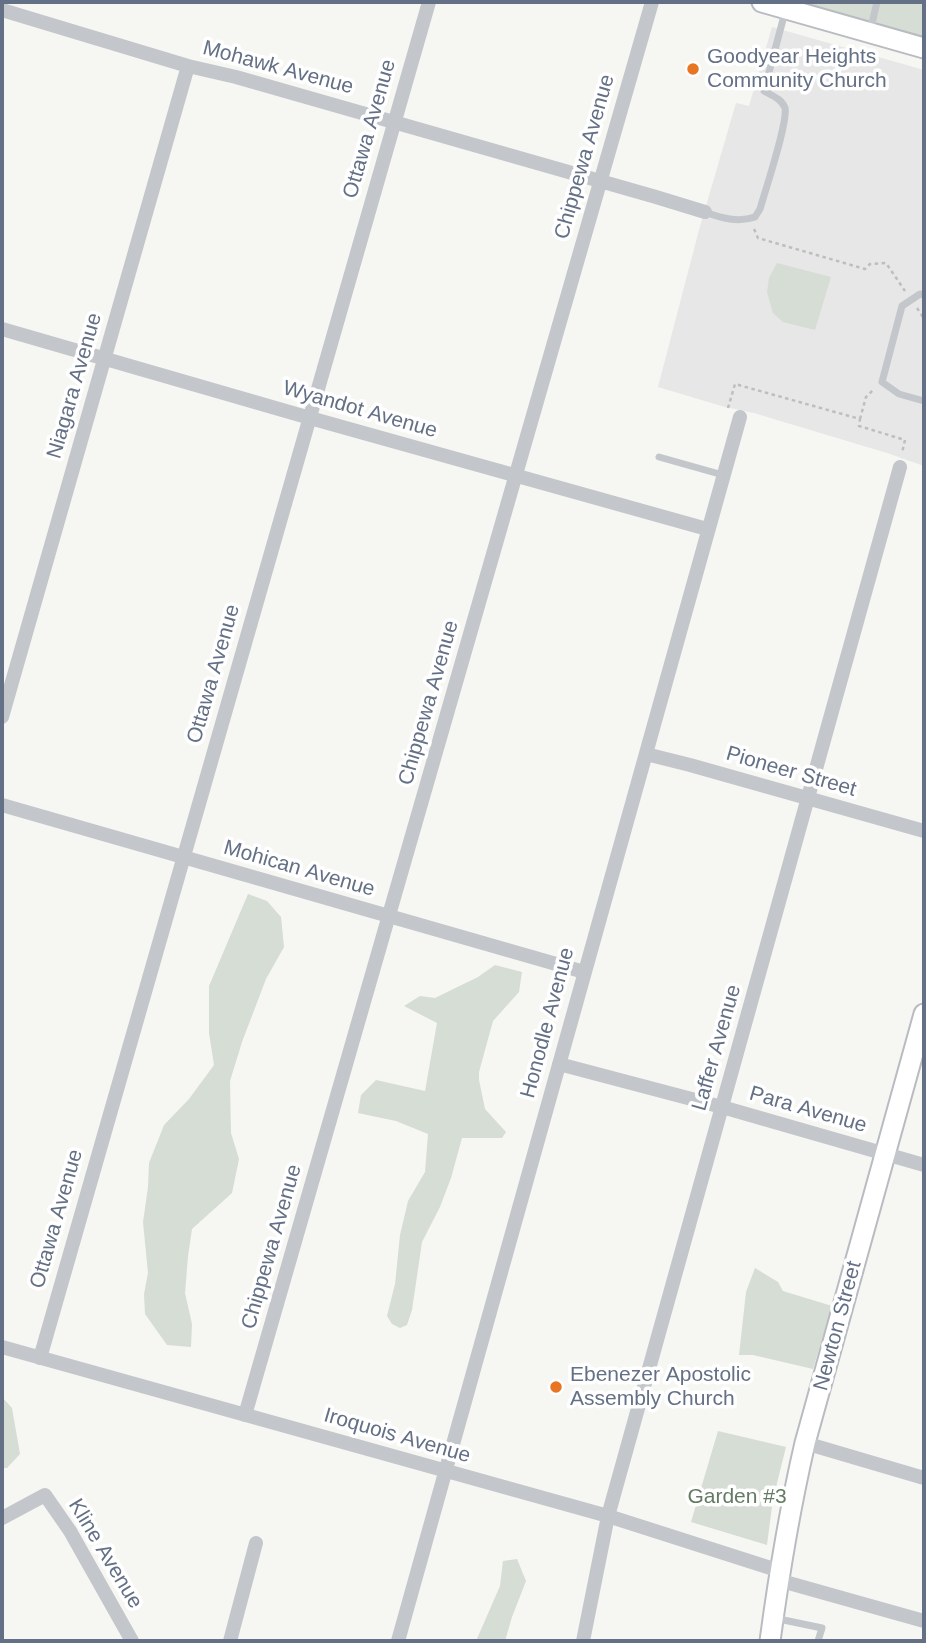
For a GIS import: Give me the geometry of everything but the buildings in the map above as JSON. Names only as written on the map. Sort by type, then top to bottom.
[{"type":"street","name":"Ottawa Avenue","points":[[40,1358],[429,2]]},
{"type":"street","name":"Chippewa Avenue","points":[[245,1415],[652,2]]},
{"type":"street","points":[[762,2],[924,48]]},
{"type":"street","name":"Mohawk Avenue","points":[[2,10],[188,66],[236,77],[705,212]]},
{"type":"street","name":"Niagara Avenue","points":[[2,717],[188,66]]},
{"type":"street","name":"Wyandot Avenue","points":[[2,329],[707,529]]},
{"type":"street","name":"Honodle Avenue","points":[[398,1641],[723,475],[734,412]]},
{"type":"street","name":"Laffer Avenue","points":[[583,1641],[608,1516],[901,460]]},
{"type":"street","name":"Pioneer Street","points":[[646,754],[924,831]]},
{"type":"street","name":"Mohican Avenue","points":[[2,805],[584,972]]},
{"type":"street","name":"Newton Street","points":[[769,1641],[794,1493],[806,1443],[924,1014]]},
{"type":"street","name":"Para Avenue","points":[[559,1064],[924,1165]]},
{"type":"street","name":"Iroquois Avenue","points":[[2,1347],[608,1516],[924,1621]]},
{"type":"street","points":[[806,1443],[924,1478]]},
{"type":"street","name":"Kline Avenue","points":[[2,1518],[45,1495],[70,1531],[132,1641]]},
{"type":"street","points":[[230,1641],[256,1543]]},
{"type":"lane","points":[[869,33],[877,2]]},
{"type":"lane","points":[[705,212],[723,218],[746,220],[755,217],[760,209],[785,122],[785,107],[780,100],[764,91],[786,9]]},
{"type":"lane","points":[[924,295],[920,294],[902,306],[882,382],[899,394],[924,401]]},
{"type":"lane","points":[[659,457],[723,475]]},
{"type":"lane","points":[[773,1618],[822,1628],[818,1641]]},
{"type":"path","points":[[749,219],[758,238],[865,269],[870,264],[886,263],[923,317]]},
{"type":"path","points":[[882,382],[866,397],[859,426],[905,440],[901,460]]},
{"type":"path","points":[[734,412],[735,384],[860,419]]},
{"type":"shaded area","points":[[772,27],[924,70],[924,466],[754,413],[658,387],[736,103],[749,106]]},
{"type":"green space","points":[[789,2],[924,2],[924,40]]},
{"type":"green space","points":[[777,263],[831,277],[815,330],[783,322],[773,313],[767,292],[769,278]]},
{"type":"green space","points":[[248,894],[267,901],[281,917],[284,947],[266,979],[230,1081],[231,1133],[239,1159],[232,1193],[192,1229],[185,1293],[192,1324],[191,1347],[167,1345],[145,1314],[144,1294],[148,1273],[143,1222],[149,1163],[164,1125],[189,1099],[214,1065],[209,1033],[209,986]]},
{"type":"green space","points":[[495,965],[522,972],[519,992],[493,1021],[479,1072],[485,1109],[506,1132],[502,1138],[462,1138],[440,1207],[422,1242],[412,1310],[407,1325],[400,1328],[392,1324],[387,1316],[395,1284],[400,1235],[408,1201],[425,1172],[428,1134],[396,1121],[358,1113],[361,1095],[376,1080],[425,1091],[437,1023],[404,1006],[420,996],[435,998],[478,977]]},
{"type":"green space","points":[[755,1268],[778,1282],[783,1291],[832,1306],[813,1369],[753,1355],[739,1355],[746,1292]]},
{"type":"green space","points":[[2,1397],[12,1408],[20,1454],[7,1468],[2,1468]]},
{"type":"green space","name":"Garden #3","points":[[718,1431],[786,1447],[773,1499],[767,1545],[691,1522]]},
{"type":"green space","points":[[517,1559],[526,1581],[505,1641],[476,1641],[500,1586],[503,1561]]},
{"type":"place","name":"Goodyear Heights Community Church","points":[[693,69]]},
{"type":"place","name":"Ebenezer Apostolic Assembly Church","points":[[556,1387]]}]
